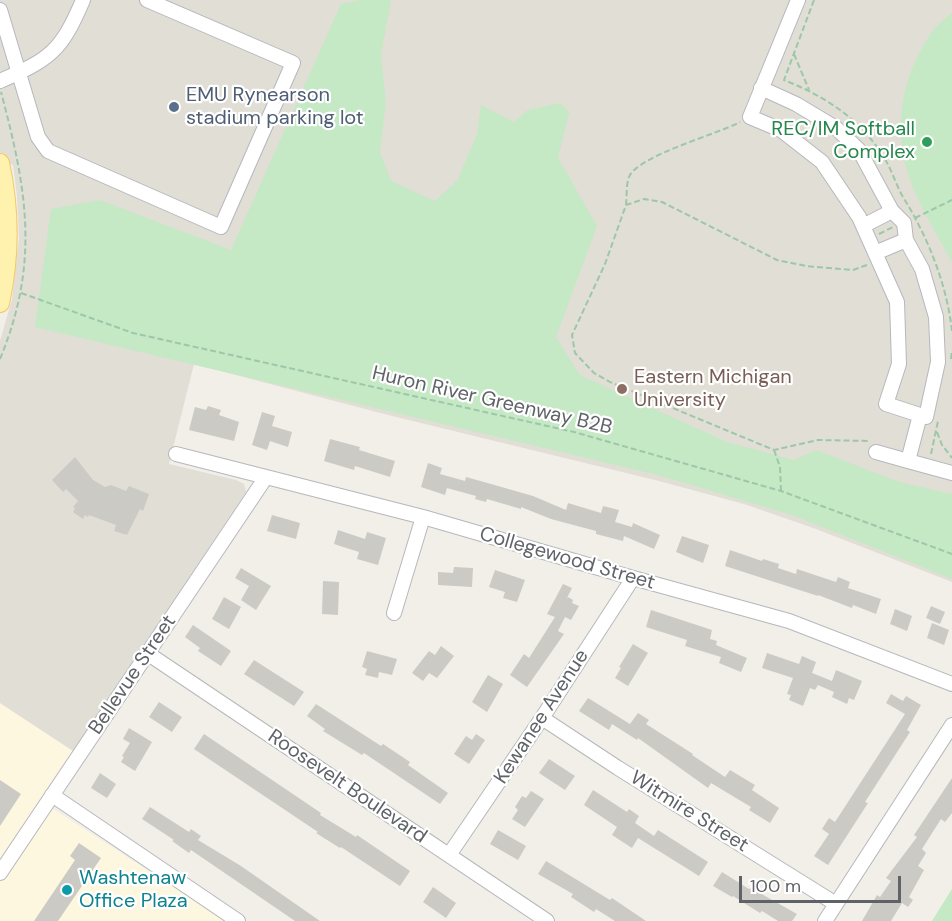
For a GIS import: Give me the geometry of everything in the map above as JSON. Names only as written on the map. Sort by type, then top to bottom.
[{"type":"main road","points":[[0,163],[6,202],[7,250],[0,303]]},
{"type":"street","points":[[0,81],[36,65],[54,52],[72,26],[83,0]]},
{"type":"street","points":[[0,10],[38,138],[48,151],[220,227],[293,63],[147,0]]},
{"type":"street","points":[[761,88],[796,104],[836,128],[859,150],[892,211],[904,223],[906,240],[922,269],[936,317],[938,362],[926,417],[886,404],[899,364],[897,302],[871,258],[863,226],[822,162],[781,130],[750,117],[761,88],[798,0]]},
{"type":"street","points":[[863,226],[892,211]]},
{"type":"street","points":[[871,258],[906,240]]},
{"type":"street","points":[[908,461],[920,415]]},
{"type":"street","points":[[874,447],[908,461],[952,473]]},
{"type":"street","name":"Collegewood Street","points":[[176,454],[423,517],[633,579],[789,621],[828,634],[952,684]]},
{"type":"street","name":"Bellevue Street","points":[[0,873],[266,477]]},
{"type":"street","points":[[394,613],[423,517]]},
{"type":"street","name":"Kewanee Avenue","points":[[449,855],[633,579]]},
{"type":"street","name":"Roosevelt Boulevard","points":[[147,653],[547,921]]},
{"type":"street","name":"Witmire Street","points":[[542,718],[836,904]]},
{"type":"street","points":[[825,921],[952,725]]},
{"type":"street","points":[[52,795],[238,921]]},
{"type":"path","points":[[794,54],[809,90]]},
{"type":"path","points":[[750,117],[651,159],[636,168],[629,176],[626,205],[605,264],[572,335],[575,353],[594,373],[610,382],[774,450],[818,440],[863,439],[874,447]]},
{"type":"path","points":[[626,205],[644,199],[662,202],[777,260],[806,266],[853,270],[871,258]]},
{"type":"path","name":"Huron River Greenway B2B","points":[[0,359],[21,293],[133,333],[574,432],[781,491],[952,554]]},
{"type":"path","points":[[936,431],[952,459]]},
{"type":"path","points":[[774,450],[780,467],[781,491]]},
{"type":"path","points":[[942,457],[952,459]]},
{"type":"shaded area","name":"Eastern Michigan University","points":[[0,0],[952,0],[952,582],[816,529],[744,504],[194,364],[169,464],[236,480],[244,484],[246,492],[73,751],[0,703],[0,341],[12,299],[19,238],[13,165],[0,160]]},
{"type":"shaded area","points":[[0,703],[73,751],[39,800],[226,921],[0,921]]},
{"type":"green space","points":[[360,0],[391,0],[381,55],[386,103],[380,152],[391,181],[435,201],[457,181],[477,134],[481,105],[514,122],[528,110],[560,103],[569,112],[558,158],[597,226],[556,337],[580,375],[727,442],[794,460],[816,450],[899,482],[952,494],[952,579],[792,515],[658,475],[35,327],[51,209],[100,200],[231,250],[341,4]]},
{"type":"green space","name":"REC/IM Softball Complex","points":[[952,13],[952,262],[924,212],[907,171],[901,125],[905,92],[915,61],[932,32]]},
{"type":"green space","points":[[952,889],[952,921],[932,921]]},
{"type":"building","points":[[208,406],[221,410],[219,415],[239,422],[234,441],[189,430],[195,407],[206,410]]},
{"type":"building","points":[[262,412],[275,416],[272,426],[292,432],[288,447],[270,441],[267,450],[252,445]]},
{"type":"building","points":[[330,439],[360,447],[359,450],[395,461],[390,477],[355,466],[354,470],[324,461]]},
{"type":"building","points":[[75,457],[93,480],[105,487],[111,485],[126,491],[129,486],[149,494],[143,511],[140,509],[127,535],[114,531],[116,525],[89,515],[88,517],[85,515],[83,519],[73,512],[75,508],[73,507],[78,501],[66,489],[63,492],[52,480]]},
{"type":"building","points":[[428,463],[442,468],[440,474],[465,481],[466,477],[533,496],[566,510],[568,503],[601,513],[603,506],[619,510],[615,522],[632,527],[633,523],[660,535],[654,549],[624,536],[623,541],[596,534],[596,531],[551,519],[521,507],[521,509],[487,499],[486,502],[475,499],[476,496],[447,488],[445,495],[421,487]]},
{"type":"building","points":[[272,515],[300,523],[296,539],[267,531]]},
{"type":"building","points":[[338,530],[365,539],[367,532],[386,538],[378,565],[357,559],[359,552],[334,544]]},
{"type":"building","points":[[682,536],[709,545],[703,563],[676,552]]},
{"type":"building","points":[[730,550],[779,564],[778,568],[796,574],[797,569],[836,582],[838,577],[850,582],[848,588],[881,599],[876,614],[725,566]]},
{"type":"building","points":[[454,567],[473,568],[472,587],[438,585],[438,572],[453,573]]},
{"type":"building","points":[[241,568],[271,586],[256,610],[241,600],[249,586],[235,578]]},
{"type":"building","points":[[495,570],[525,580],[517,602],[503,598],[505,592],[489,587]]},
{"type":"building","points":[[323,581],[339,582],[338,615],[322,614]]},
{"type":"building","points":[[563,584],[572,588],[566,600],[568,597],[573,600],[572,603],[579,606],[571,620],[565,617],[558,631],[564,634],[527,687],[510,675],[524,654],[529,658],[555,617],[547,614]]},
{"type":"building","points":[[224,597],[241,607],[229,629],[212,619]]},
{"type":"building","points":[[931,606],[945,612],[940,624],[926,618]]},
{"type":"building","points":[[895,609],[912,616],[907,631],[890,624]]},
{"type":"building","points":[[651,610],[712,630],[710,639],[717,641],[716,645],[747,658],[741,672],[719,663],[721,657],[685,646],[687,640],[646,627]]},
{"type":"building","points":[[932,623],[949,630],[944,645],[927,638]]},
{"type":"building","points":[[193,625],[231,651],[221,666],[198,651],[200,648],[185,637]]},
{"type":"building","points":[[633,644],[648,653],[628,686],[615,678]]},
{"type":"building","points":[[441,646],[454,656],[437,678],[429,673],[423,681],[412,673],[429,651],[435,655]]},
{"type":"building","points":[[367,651],[397,659],[392,675],[379,672],[378,678],[365,675],[367,669],[362,667]]},
{"type":"building","points":[[767,653],[799,664],[802,656],[816,662],[812,673],[832,681],[836,670],[862,681],[854,700],[849,698],[847,704],[832,697],[834,692],[818,685],[815,690],[810,688],[803,706],[789,700],[791,695],[787,694],[793,678],[762,668]]},
{"type":"building","points":[[254,660],[304,692],[294,706],[244,674]]},
{"type":"building","points":[[488,675],[503,684],[487,712],[472,702]]},
{"type":"building","points":[[891,694],[903,701],[906,696],[921,705],[907,730],[910,732],[828,865],[814,856],[829,834],[822,829],[829,818],[835,822],[905,714],[886,703]]},
{"type":"building","points":[[588,698],[630,724],[638,713],[649,720],[646,724],[725,777],[730,770],[755,785],[752,790],[779,808],[770,823],[749,810],[751,807],[711,783],[708,788],[638,738],[637,740],[612,724],[609,730],[579,711]]},
{"type":"building","points":[[159,702],[182,717],[172,732],[149,717]]},
{"type":"building","points":[[316,704],[410,762],[408,765],[448,793],[440,804],[364,753],[362,755],[323,731],[325,729],[307,716]]},
{"type":"building","points":[[129,728],[152,742],[135,771],[121,762],[130,743],[123,739]]},
{"type":"building","points":[[204,734],[321,813],[320,815],[356,837],[357,835],[410,871],[400,886],[316,833],[318,832],[194,749]]},
{"type":"building","points":[[476,734],[485,740],[469,764],[454,754],[466,736],[472,740]]},
{"type":"building","points":[[549,759],[575,776],[565,790],[539,773]]},
{"type":"building","points":[[100,773],[116,784],[107,798],[91,788]]},
{"type":"building","points":[[952,778],[952,813],[945,822],[941,819],[922,849],[926,853],[918,866],[924,870],[909,897],[913,900],[908,907],[902,903],[891,921],[862,921],[877,895],[880,897],[891,881],[886,878],[917,837],[914,835]]},
{"type":"building","points":[[0,780],[21,794],[0,826]]},
{"type":"building","points":[[593,790],[627,812],[629,809],[639,816],[635,823],[654,836],[658,830],[708,862],[699,876],[638,838],[632,848],[612,835],[617,827],[584,805]]},
{"type":"building","points":[[531,791],[544,799],[525,827],[512,819],[518,810],[515,807],[522,796],[526,798]]},
{"type":"building","points":[[150,807],[189,832],[191,829],[201,836],[198,840],[241,866],[320,921],[295,921],[191,850],[189,853],[142,819]]},
{"type":"building","points":[[498,830],[526,846],[518,860],[490,844]]},
{"type":"building","name":"Washtenaw Office Plaza","points":[[79,843],[101,858],[58,921],[34,921],[75,860],[70,856]]},
{"type":"building","points":[[546,861],[610,900],[612,898],[646,921],[615,921],[596,909],[594,912],[571,897],[573,894],[538,874]]},
{"type":"building","points":[[722,872],[797,914],[792,921],[778,921],[762,911],[760,913],[713,886]]},
{"type":"building","points":[[433,887],[456,903],[446,918],[423,902]]},
{"type":"place","name":"EMU Rynearson stadium parking lot","points":[[174,107]]},
{"type":"place","name":"REC/IM Softball Complex","points":[[927,142]]},
{"type":"place","name":"Eastern Michigan University","points":[[622,389]]},
{"type":"place","name":"Washtenaw Office Plaza","points":[[67,890]]}]
